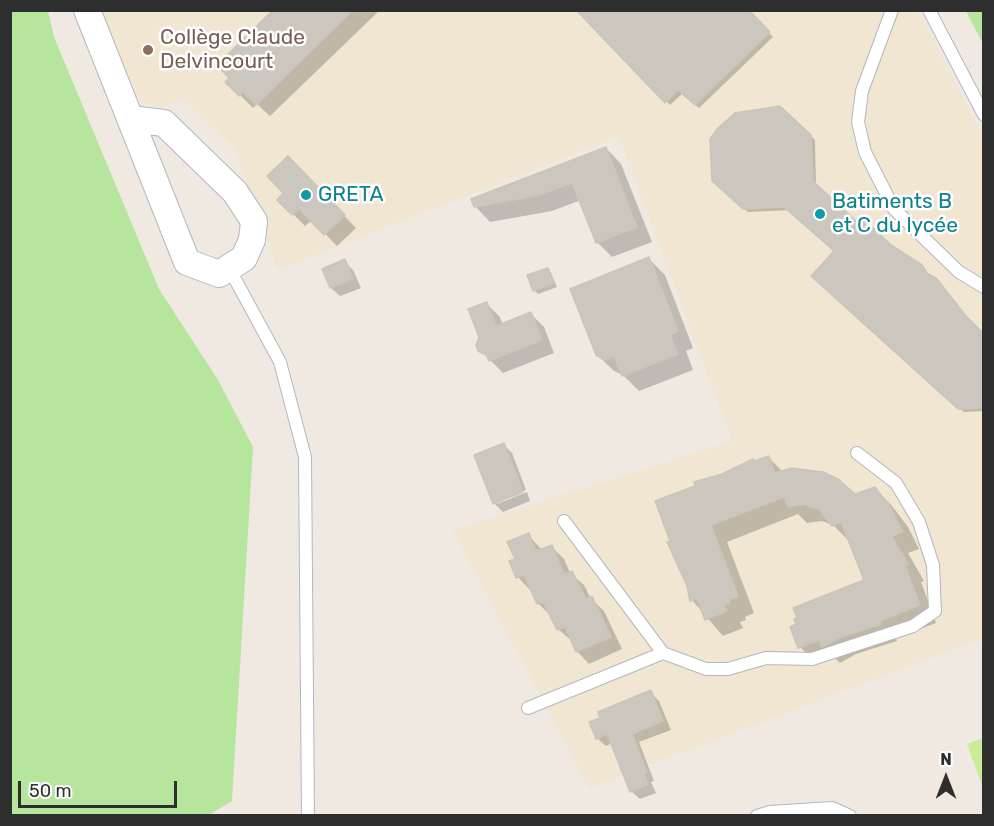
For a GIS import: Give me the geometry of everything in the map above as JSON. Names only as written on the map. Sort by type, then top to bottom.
[{"type":"street","points":[[87,10],[187,262],[219,274],[244,258],[252,240],[254,221],[235,192],[164,123],[131,119]]},
{"type":"lane","points":[[892,10],[862,91],[858,122],[865,152],[894,208],[959,272],[984,287]]},
{"type":"lane","points":[[929,10],[984,115]]},
{"type":"lane","points":[[230,268],[280,362],[305,456],[308,816]]},
{"type":"lane","points":[[564,521],[663,653],[706,669],[728,669],[766,658],[812,659],[913,626],[935,611],[933,565],[919,522],[896,483],[857,453]]},
{"type":"lane","points":[[528,708],[663,653]]},
{"type":"lane","points":[[757,816],[770,812],[832,808],[850,816]]},
{"type":"shaded area","points":[[99,11],[918,11],[983,135],[983,638],[589,788],[453,530],[732,441],[619,136],[277,270],[235,149],[181,98],[162,108],[140,101]]},
{"type":"green space","points":[[10,11],[48,11],[54,37],[159,289],[218,380],[253,447],[232,801],[209,815],[11,815]]},
{"type":"green space","points":[[966,11],[983,11],[983,44]]},
{"type":"green space","points":[[983,738],[983,788],[967,744]]},
{"type":"building","points":[[273,10],[353,10],[256,105],[243,92],[239,96],[225,82],[229,78],[217,65]]},
{"type":"building","points":[[576,10],[749,10],[770,32],[695,105],[678,90],[665,103]]},
{"type":"building","name":"Batiments B et C du lycée","points":[[780,106],[811,135],[813,181],[859,224],[864,219],[891,245],[922,265],[928,274],[937,279],[966,316],[984,334],[984,408],[958,409],[811,276],[834,251],[784,207],[743,209],[712,181],[710,139],[718,128],[735,113]]},
{"type":"building","points":[[606,147],[637,227],[596,243],[572,183],[536,196],[474,207],[471,199]]},
{"type":"building","name":"GRETA","points":[[288,156],[345,215],[324,235],[299,209],[292,215],[277,200],[283,193],[267,176]]},
{"type":"building","points":[[649,257],[678,331],[670,335],[678,354],[622,376],[614,356],[605,360],[596,355],[570,289]]},
{"type":"building","points":[[345,259],[353,279],[330,288],[322,269]]},
{"type":"building","points":[[548,268],[554,283],[533,291],[527,275]]},
{"type":"building","points":[[487,302],[496,326],[531,312],[542,340],[489,361],[486,355],[478,351],[476,345],[479,337],[468,309]]},
{"type":"building","points":[[504,443],[523,492],[493,504],[474,455]]},
{"type":"building","points":[[769,456],[775,473],[792,468],[823,472],[838,479],[855,494],[875,487],[891,508],[903,532],[892,536],[908,564],[905,565],[920,605],[880,621],[881,624],[839,638],[822,647],[819,640],[798,648],[790,627],[796,624],[794,619],[797,617],[793,608],[864,580],[841,522],[832,526],[820,510],[804,504],[788,507],[784,497],[711,525],[738,596],[724,605],[727,611],[705,620],[697,599],[690,601],[687,586],[667,542],[670,541],[655,501],[695,486],[694,482],[722,474],[753,459],[754,461]]},
{"type":"building","points":[[529,533],[536,551],[552,545],[564,574],[572,571],[586,599],[592,596],[611,637],[576,652],[565,627],[557,630],[543,602],[537,604],[524,575],[516,578],[509,561],[515,559],[507,542]]},
{"type":"building","points":[[651,690],[663,721],[632,734],[647,772],[644,774],[648,784],[630,792],[607,734],[596,739],[589,722],[600,718],[598,712]]},
{"type":"place","name":"Collège Claude Delvincourt","points":[[148,50]]},
{"type":"place","name":"GRETA","points":[[306,195]]},
{"type":"place","name":"Batiments B et C du lycée","points":[[820,214]]}]
